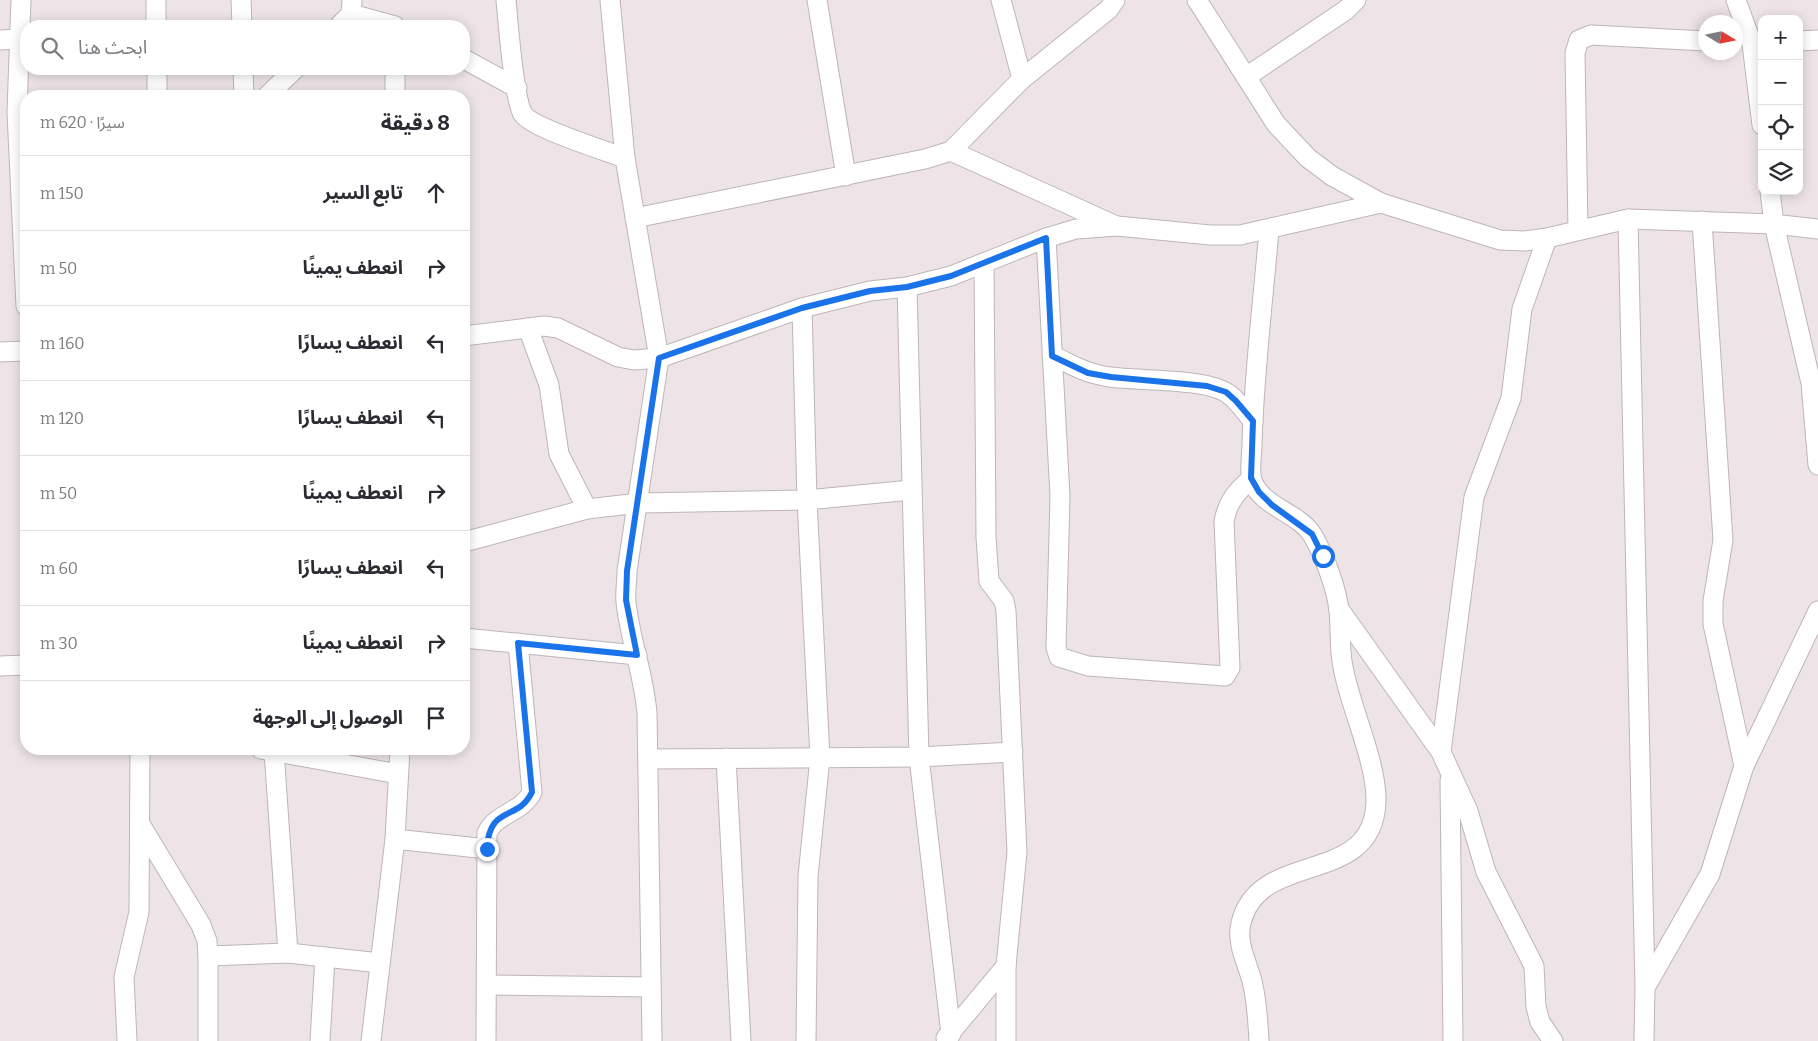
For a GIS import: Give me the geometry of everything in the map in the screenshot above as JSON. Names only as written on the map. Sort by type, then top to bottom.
[{"type":"street","points":[[20,0],[17,112],[20,177]]},
{"type":"street","points":[[156,0],[156,20]]},
{"type":"street","points":[[240,0],[242,20]]},
{"type":"street","points":[[506,0],[522,114],[531,121],[625,158]]},
{"type":"street","points":[[610,0],[625,158],[659,358],[639,503],[627,571],[626,600],[645,684],[648,759],[652,1041]]},
{"type":"street","points":[[817,0],[846,176]]},
{"type":"street","points":[[1001,0],[1022,79]]},
{"type":"street","points":[[635,218],[846,176],[925,159],[951,151],[1022,79],[1109,9],[1115,0]]},
{"type":"street","points":[[1196,0],[1276,124],[1308,158],[1332,176],[1381,203],[1500,240],[1524,241],[1547,238],[1628,219],[1774,224],[1818,229]]},
{"type":"street","points":[[1246,77],[1346,10],[1356,0]]},
{"type":"street","points":[[1736,0],[1750,44],[1759,105]]},
{"type":"street","points":[[347,14],[370,20]]},
{"type":"street","points":[[1578,230],[1575,53],[1579,40],[1591,35],[1698,41]]},
{"type":"street","points":[[0,40],[19,39]]},
{"type":"street","points":[[1803,41],[1818,40]]},
{"type":"street","points":[[470,62],[517,88]]},
{"type":"street","points":[[157,75],[157,90]]},
{"type":"street","points":[[243,75],[244,90]]},
{"type":"street","points":[[273,90],[289,75]]},
{"type":"street","points":[[395,75],[395,90]]},
{"type":"street","points":[[951,151],[1116,226]]},
{"type":"street","points":[[1770,195],[1774,224],[1814,383],[1818,466]]},
{"type":"street","points":[[470,335],[544,326],[558,328],[618,357],[634,360],[659,358],[802,308],[870,291],[907,287],[951,276],[1046,238],[1076,229],[1116,226],[1210,235],[1240,235],[1269,230],[1381,203]]},
{"type":"street","points":[[1628,219],[1645,986],[1644,1041]]},
{"type":"street","points":[[1702,221],[1723,540],[1713,601],[1713,624],[1744,766]]},
{"type":"street","points":[[1259,1041],[1258,1013],[1252,982],[1239,942],[1241,922],[1251,898],[1272,880],[1332,861],[1358,846],[1371,827],[1376,803],[1374,781],[1343,668],[1339,609],[1323,556],[1312,534],[1272,505],[1259,492],[1251,478],[1253,421],[1269,230]]},
{"type":"street","points":[[1046,238],[1060,496],[1056,648],[1059,657],[1067,662],[1088,666],[1225,676],[1230,668],[1224,520],[1227,506],[1235,493],[1251,478]]},
{"type":"street","points":[[1440,752],[1474,497],[1510,398],[1522,309],[1547,238]]},
{"type":"street","points":[[984,262],[986,537],[989,581],[1004,601],[1006,611],[1017,852],[1006,966],[1006,1041]]},
{"type":"street","points":[[907,287],[919,757],[946,1038]]},
{"type":"street","points":[[802,308],[807,500],[820,758],[808,876],[806,1041]]},
{"type":"street","points":[[528,328],[550,385],[559,454],[587,509]]},
{"type":"street","points":[[0,352],[20,352]]},
{"type":"street","points":[[1052,356],[1088,373],[1213,388],[1226,392],[1253,421]]},
{"type":"street","points":[[470,540],[587,509],[639,503],[807,500],[911,490]]},
{"type":"street","points":[[1339,609],[1440,752],[1468,811],[1486,872],[1534,966],[1536,1007],[1540,1022],[1554,1041]]},
{"type":"street","points":[[1645,986],[1710,874],[1744,766],[1818,611]]},
{"type":"street","points":[[470,639],[637,655]]},
{"type":"street","points":[[486,1041],[488,833],[492,824],[528,801],[532,792],[518,643]]},
{"type":"street","points":[[0,666],[20,665]]},
{"type":"street","points":[[648,759],[919,757],[1013,752]]},
{"type":"street","points":[[127,1041],[124,977],[139,912],[140,755]]},
{"type":"street","points":[[268,755],[288,953]]},
{"type":"street","points":[[294,755],[398,774]]},
{"type":"street","points":[[371,1041],[395,839],[400,755]]},
{"type":"street","points":[[726,758],[741,1041]]},
{"type":"street","points":[[1450,774],[1453,1041]]},
{"type":"street","points":[[140,824],[201,925],[207,941],[208,1041]]},
{"type":"street","points":[[395,839],[487,849]]},
{"type":"street","points":[[208,956],[288,953],[380,963]]},
{"type":"street","points":[[320,1041],[325,957]]},
{"type":"street","points":[[946,1038],[1006,966]]},
{"type":"street","points":[[487,986],[651,986]]},
{"type":"route","points":[[487,849],[488,833],[492,824],[528,801],[532,792],[518,643],[637,655],[631,634],[626,600],[627,571],[639,503],[659,358],[802,308],[870,291],[907,287],[951,276],[1046,238],[1052,356],[1088,373],[1207,386],[1226,392],[1253,421],[1251,478],[1259,492],[1272,505],[1312,534],[1323,556]]}]
